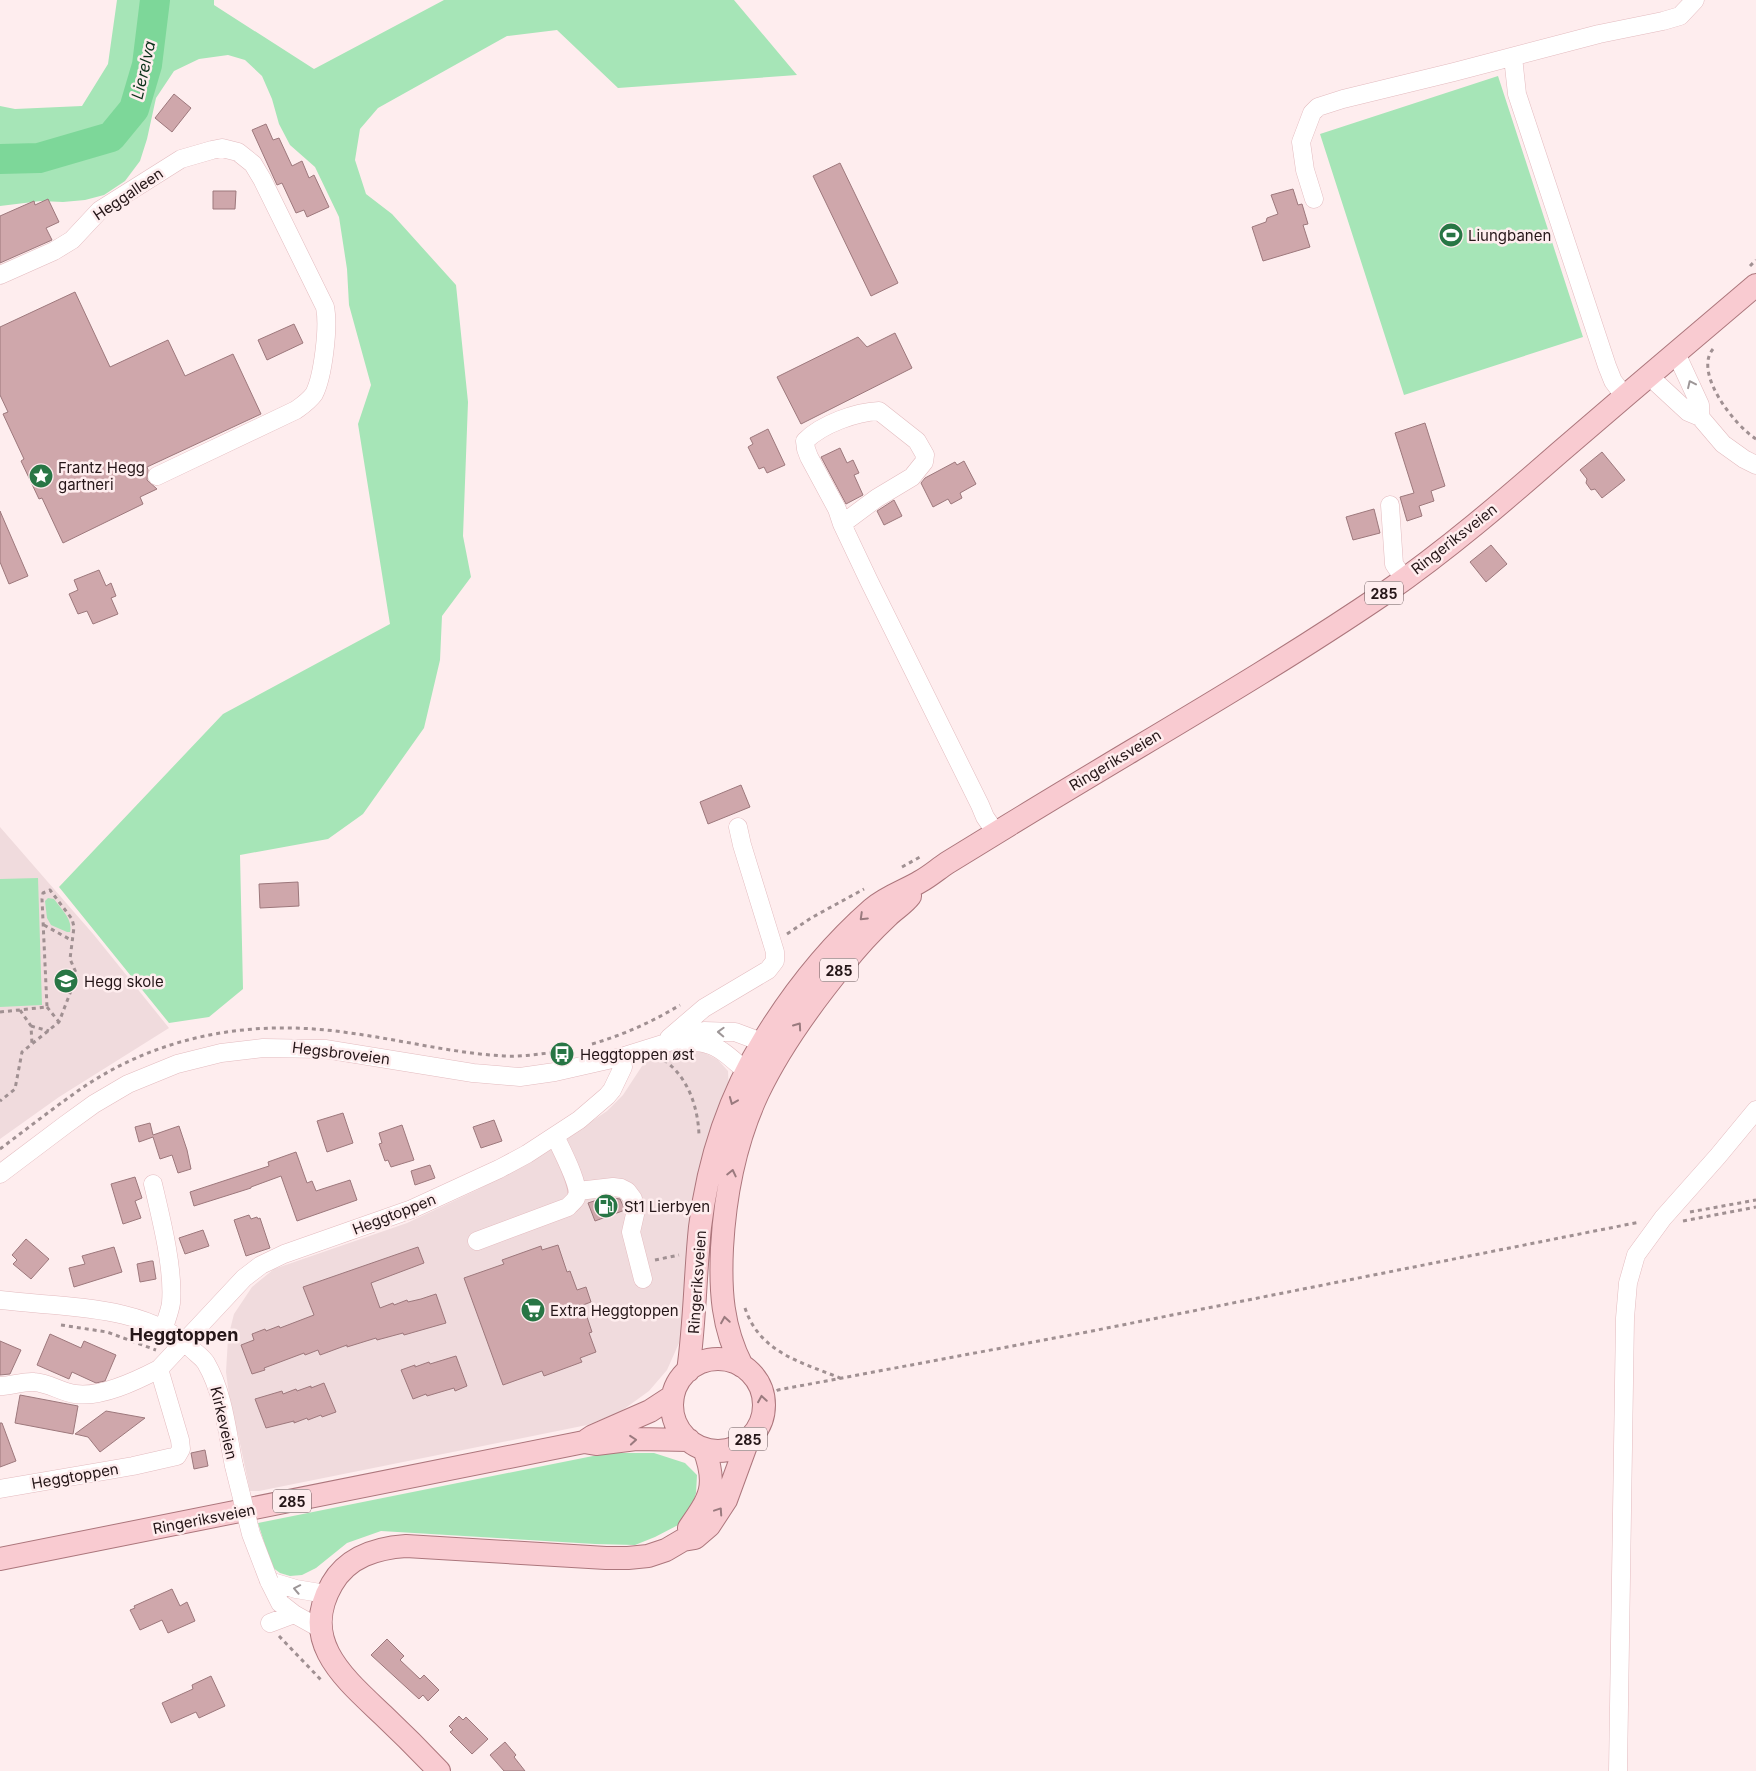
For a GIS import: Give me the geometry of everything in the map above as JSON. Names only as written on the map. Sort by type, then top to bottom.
[{"type":"main road","name":"Ringeriksveien","points":[[688,1371],[694,1320],[691,1250],[724,1122],[746,1071],[762,1042],[799,989],[830,951],[858,922],[876,905],[900,890],[919,883],[947,863],[1314,640],[1404,579],[1505,499],[1676,353],[1752,276]]},
{"type":"main road","name":"Ringeriksveien","points":[[742,1366],[730,1342],[724,1318],[721,1285],[724,1221],[728,1187],[740,1140],[758,1094],[772,1067],[796,1029],[844,963],[889,915],[907,900],[919,883]]},
{"type":"main road","points":[[688,1371],[703,1362],[714,1360],[731,1361],[742,1366]]},
{"type":"main road","name":"285","points":[[697,1445],[716,1451],[727,1450],[748,1440],[756,1431],[764,1410],[764,1398],[754,1377],[742,1366]]},
{"type":"main road","name":"285","points":[[674,1396],[677,1384],[688,1371]]},
{"type":"main road","name":"Ringeriksveien","points":[[584,1442],[593,1436],[650,1411],[674,1396]]},
{"type":"main road","points":[[674,1396],[672,1411],[676,1422],[681,1432],[697,1445],[709,1462],[712,1479],[706,1503],[683,1540]]},
{"type":"main road","name":"Ringeriksveien","points":[[0,1559],[584,1442],[596,1444],[636,1439],[697,1445]]},
{"type":"main road","points":[[439,1771],[340,1672],[328,1655],[321,1629],[322,1610],[326,1594],[334,1580],[349,1564],[366,1554],[384,1548],[406,1546],[628,1558],[657,1553],[683,1540],[695,1538],[709,1526],[722,1508],[742,1461],[748,1440]]},
{"type":"street","points":[[1314,200],[1305,170],[1302,142],[1312,113],[1318,107],[1599,34],[1680,16],[1696,0]]},
{"type":"street","points":[[1513,57],[1517,94],[1594,328],[1613,381],[1625,397]]},
{"type":"street","name":"Heggalleen","points":[[0,275],[54,251],[72,240],[100,210],[181,159],[222,148],[238,152],[253,164],[325,307],[327,318],[326,336],[318,384],[306,404],[296,410],[157,476]]},
{"type":"street","points":[[1676,353],[1700,405],[1700,417]]},
{"type":"street","points":[[1649,376],[1688,412],[1700,417],[1723,444],[1756,465]]},
{"type":"street","points":[[842,524],[877,498],[912,477],[924,462],[925,454],[917,441],[879,411],[864,412],[848,417],[811,435],[805,441],[806,449],[836,509],[842,524],[868,581],[985,817],[996,833]]},
{"type":"street","points":[[1390,505],[1394,564],[1404,579]]},
{"type":"street","points":[[668,1047],[704,1008],[768,970],[775,961],[775,952],[738,827]]},
{"type":"street","name":"Hegsbroveien","points":[[668,1047],[688,1035],[704,1031],[735,1032],[762,1042]]},
{"type":"street","name":"Hegsbroveien","points":[[0,1174],[64,1125],[128,1084],[177,1064],[221,1053],[263,1048],[325,1049],[473,1073],[520,1077],[555,1072],[687,1042],[698,1042],[709,1044],[723,1051],[746,1071]]},
{"type":"street","points":[[746,1071],[772,1067],[762,1042]]},
{"type":"street","name":"Heggtoppen","points":[[0,1386],[34,1382],[46,1384],[74,1394],[94,1394],[111,1391],[159,1369],[244,1278],[261,1265],[284,1254],[412,1209],[499,1170],[527,1154],[579,1120],[607,1096],[623,1067],[621,1057]]},
{"type":"street","points":[[1618,1771],[1625,1318],[1628,1283],[1636,1255],[1661,1221],[1756,1110]]},
{"type":"street","points":[[477,1241],[568,1207],[577,1198],[578,1191],[568,1163],[555,1136]]},
{"type":"street","points":[[153,1184],[162,1224],[171,1286],[171,1304],[164,1328]]},
{"type":"street","points":[[578,1191],[613,1187],[627,1191],[633,1199],[636,1210],[631,1232],[641,1271]]},
{"type":"street","name":"Kirkeveien","points":[[0,1300],[127,1315],[164,1328],[185,1342],[205,1361],[214,1379],[221,1401],[234,1466],[251,1534],[269,1581],[280,1603],[294,1614],[321,1629]]},
{"type":"street","name":"Heggtoppen","points":[[0,1489],[123,1468],[170,1459],[176,1456],[181,1449],[180,1440],[159,1369]]},
{"type":"street","points":[[269,1581],[296,1589],[326,1594]]},
{"type":"street","points":[[270,1623],[294,1614]]},
{"type":"path","points":[[1752,276],[1756,260]]},
{"type":"path","points":[[1717,344],[1709,353],[1710,380],[1722,403],[1740,426],[1756,439]]},
{"type":"path","points":[[895,872],[928,852]]},
{"type":"path","points":[[772,945],[811,918],[870,886]]},
{"type":"path","points":[[0,1101],[15,1089],[22,1052],[59,1022],[77,975],[70,959],[74,927],[72,919],[50,890],[43,893],[47,1007],[59,1022]]},
{"type":"path","points":[[44,925],[71,940]]},
{"type":"path","points":[[618,1036],[647,1023],[681,1004]]},
{"type":"path","points":[[0,1012],[47,1007]]},
{"type":"path","points":[[20,1010],[31,1026],[32,1044]]},
{"type":"path","points":[[31,1026],[49,1031]]},
{"type":"path","points":[[668,1047],[672,1067],[687,1088],[695,1107],[699,1138]]},
{"type":"path","points":[[1637,1223],[1661,1221],[1756,1200]]},
{"type":"path","points":[[764,1398],[778,1390],[1092,1331],[1637,1223],[1756,1207]]},
{"type":"path","points":[[641,1271],[691,1250]]},
{"type":"path","points":[[742,1300],[751,1321],[769,1345],[782,1354],[841,1378]]},
{"type":"path","points":[[56,1324],[107,1332],[172,1357]]},
{"type":"shaded area","name":"Hegg skole","points":[[0,827],[94,935],[169,1028],[59,1097],[0,1139]]},
{"type":"shaded area","points":[[671,1049],[701,1051],[718,1060],[728,1071],[729,1091],[679,1343],[667,1370],[649,1391],[620,1412],[587,1425],[259,1491],[250,1491],[231,1410],[226,1372],[228,1338],[234,1314],[252,1287],[274,1269],[407,1223],[477,1190],[537,1158],[607,1111],[623,1095],[644,1063]]},
{"type":"green space","points":[[117,0],[214,0],[214,5],[314,69],[444,0],[734,0],[797,75],[618,88],[557,30],[507,36],[378,108],[360,129],[355,160],[366,194],[392,214],[456,285],[468,402],[463,536],[471,577],[442,616],[440,660],[424,728],[363,814],[328,839],[240,855],[243,989],[209,1017],[169,1023],[59,887],[223,714],[390,624],[358,424],[371,385],[349,305],[347,269],[339,217],[315,167],[290,145],[279,124],[272,99],[262,76],[245,60],[228,55],[199,59],[174,71],[156,98],[140,161],[125,181],[104,195],[85,200],[41,201],[0,206],[0,106],[15,109],[82,106],[108,64]]},
{"type":"green space","name":"Liungbanen","points":[[1498,76],[1583,337],[1404,395],[1320,134]]},
{"type":"green space","points":[[38,878],[42,1005],[0,1007],[0,879]]},
{"type":"green space","points":[[48,898],[54,899],[66,914],[70,923],[70,932],[51,925],[47,918],[45,901]]},
{"type":"green space","points":[[608,1453],[654,1453],[685,1463],[697,1475],[696,1493],[691,1511],[680,1524],[635,1545],[381,1531],[347,1543],[316,1568],[302,1575],[290,1576],[280,1573],[272,1567],[258,1523]]},
{"type":"building","points":[[174,94],[191,108],[172,132],[155,118]]},
{"type":"building","points":[[266,124],[273,140],[279,138],[292,166],[302,161],[309,178],[314,175],[329,207],[307,217],[304,210],[296,213],[282,183],[277,185],[252,130]]},
{"type":"building","points":[[840,163],[898,283],[871,296],[813,176]]},
{"type":"building","points":[[1293,189],[1298,205],[1302,204],[1308,224],[1303,225],[1310,247],[1263,261],[1252,227],[1266,222],[1267,218],[1278,214],[1271,195]]},
{"type":"building","points":[[213,191],[236,191],[235,209],[213,209]]},
{"type":"building","points":[[48,199],[59,222],[46,228],[52,240],[0,263],[0,216],[34,201],[35,205]]},
{"type":"building","points":[[75,292],[110,367],[168,340],[185,376],[233,354],[261,414],[147,467],[147,480],[157,489],[140,497],[143,504],[63,543],[42,498],[39,499],[21,461],[24,459],[3,414],[8,412],[0,395],[0,327]]},
{"type":"building","points":[[294,324],[303,343],[267,360],[258,340]]},
{"type":"building","points":[[895,333],[912,368],[801,424],[777,377],[858,337],[867,347]]},
{"type":"building","points":[[1425,423],[1445,486],[1431,491],[1434,501],[1419,506],[1422,516],[1407,521],[1400,497],[1414,493],[1395,433]]},
{"type":"building","points":[[768,429],[785,465],[767,473],[764,467],[759,469],[748,447],[753,444],[750,438]]},
{"type":"building","points":[[840,448],[847,463],[853,460],[859,473],[854,475],[863,495],[846,504],[821,457]]},
{"type":"building","points":[[1602,452],[1625,480],[1602,498],[1595,489],[1591,490],[1586,483],[1587,479],[1580,470]]},
{"type":"building","points":[[964,461],[976,484],[960,493],[962,498],[951,504],[948,499],[933,507],[921,483],[925,478],[955,462],[957,465]]},
{"type":"building","points":[[894,500],[902,516],[884,525],[877,511]]},
{"type":"building","points":[[1374,509],[1380,533],[1353,540],[1346,517]]},
{"type":"building","points":[[0,511],[28,576],[9,584],[0,562]]},
{"type":"building","points":[[1491,545],[1507,564],[1486,582],[1470,562]]},
{"type":"building","points":[[99,570],[106,586],[111,583],[116,596],[111,598],[118,614],[93,624],[87,611],[78,614],[69,594],[78,590],[74,580]]},
{"type":"building","points":[[741,785],[750,807],[708,824],[700,802]]},
{"type":"building","points":[[298,882],[299,906],[260,908],[259,884]]},
{"type":"building","points":[[343,1113],[353,1143],[327,1152],[317,1121]]},
{"type":"building","points":[[494,1120],[502,1141],[481,1148],[473,1127]]},
{"type":"building","points":[[150,1123],[153,1135],[179,1126],[191,1169],[178,1173],[172,1155],[160,1159],[153,1137],[139,1142],[135,1127]]},
{"type":"building","points":[[402,1125],[414,1160],[391,1167],[388,1160],[385,1161],[379,1144],[382,1143],[379,1133]]},
{"type":"building","points":[[296,1152],[307,1183],[312,1181],[316,1191],[350,1180],[357,1200],[297,1221],[281,1176],[251,1188],[194,1206],[190,1192],[269,1166],[268,1162]]},
{"type":"building","points":[[430,1165],[435,1178],[415,1185],[411,1171]]},
{"type":"building","points":[[135,1177],[142,1198],[135,1201],[141,1218],[123,1224],[111,1184]]},
{"type":"building","points":[[600,1199],[620,1199],[625,1210],[595,1221],[588,1203]]},
{"type":"building","points":[[249,1215],[251,1219],[260,1218],[270,1248],[246,1256],[234,1220]]},
{"type":"building","points":[[203,1230],[209,1246],[185,1254],[179,1238]]},
{"type":"building","points":[[26,1239],[49,1259],[31,1279],[13,1264],[17,1260],[12,1255]]},
{"type":"building","points":[[558,1245],[567,1272],[570,1271],[577,1290],[586,1287],[591,1302],[583,1305],[592,1332],[589,1333],[596,1352],[580,1358],[582,1362],[544,1376],[542,1371],[503,1385],[464,1278],[504,1264],[502,1260],[541,1246],[542,1250]]},
{"type":"building","points":[[114,1247],[122,1272],[74,1287],[69,1268],[85,1264],[82,1256]]},
{"type":"building","points":[[418,1247],[424,1263],[371,1283],[380,1308],[393,1303],[394,1305],[407,1300],[408,1302],[436,1294],[446,1323],[404,1335],[403,1333],[377,1340],[376,1338],[347,1347],[347,1345],[320,1355],[318,1350],[305,1355],[304,1353],[252,1374],[241,1345],[254,1340],[252,1334],[279,1326],[280,1328],[314,1315],[303,1287]]},
{"type":"building","points":[[153,1261],[156,1279],[140,1282],[137,1264]]},
{"type":"building","points":[[50,1334],[81,1348],[84,1341],[116,1355],[105,1381],[96,1383],[72,1372],[69,1379],[37,1365]]},
{"type":"building","points":[[0,1341],[21,1350],[10,1374],[0,1375]]},
{"type":"building","points":[[456,1356],[467,1386],[455,1391],[454,1388],[413,1399],[401,1370]]},
{"type":"building","points":[[324,1383],[336,1412],[322,1417],[321,1415],[308,1420],[307,1418],[294,1423],[294,1421],[266,1428],[255,1399],[282,1391],[283,1394],[296,1389],[297,1391],[311,1386],[311,1388]]},
{"type":"building","points":[[20,1395],[78,1406],[73,1434],[15,1423]]},
{"type":"building","points":[[106,1411],[145,1418],[100,1452],[88,1437],[75,1434]]},
{"type":"building","points":[[0,1423],[2,1423],[16,1461],[0,1467]]},
{"type":"building","points":[[205,1450],[208,1466],[194,1469],[191,1453]]},
{"type":"building","points":[[172,1589],[180,1606],[187,1602],[195,1621],[168,1633],[162,1620],[140,1630],[130,1610],[135,1608],[134,1606]]},
{"type":"building","points":[[387,1639],[404,1656],[400,1660],[420,1679],[424,1675],[439,1690],[428,1701],[423,1695],[419,1699],[371,1655]]},
{"type":"building","points":[[211,1676],[225,1706],[199,1718],[196,1712],[171,1723],[162,1703],[193,1689],[192,1685]]},
{"type":"building","points":[[459,1716],[463,1720],[466,1717],[488,1739],[472,1754],[450,1732],[453,1730],[449,1726]]},
{"type":"building","points":[[505,1742],[516,1755],[514,1757],[525,1771],[504,1771],[490,1755]]},
{"type":"waterway","name":"Lierelva","points":[[0,159],[39,158],[111,137],[134,109],[147,65],[155,0]]},
{"type":"place","name":"Liungbanen","points":[[1451,235]]},
{"type":"place","name":"Frantz Hegg gartneri","points":[[41,476]]},
{"type":"place","name":"Hegg skole","points":[[66,981]]},
{"type":"place","name":"Heggtoppen øst","points":[[562,1054]]},
{"type":"place","name":"St1 Lierbyen","points":[[606,1206]]},
{"type":"place","name":"Extra Heggtoppen","points":[[533,1310]]},
{"type":"district","name":"Heggtoppen","points":[[184,1334]]}]
